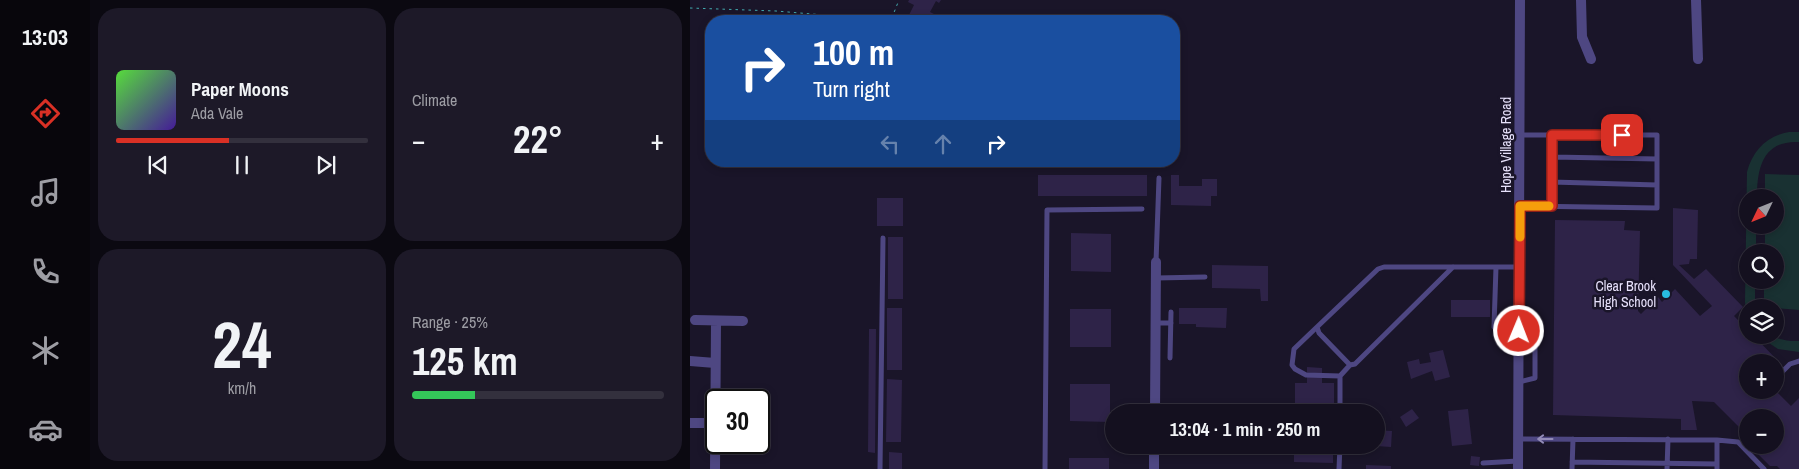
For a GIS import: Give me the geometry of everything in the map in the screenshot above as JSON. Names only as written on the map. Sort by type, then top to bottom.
[{"type":"street","name":"Hope Village Road","points":[[1518,465],[1520,0]]},
{"type":"street","points":[[1581,0],[1582,37],[1591,59]]},
{"type":"street","points":[[1696,0],[1698,59]]},
{"type":"street","points":[[1155,404],[1156,262]]},
{"type":"street","points":[[695,320],[716,322],[743,321]]},
{"type":"street","points":[[715,389],[716,322]]},
{"type":"street","points":[[690,361],[715,363]]},
{"type":"street","points":[[690,424],[705,423]]},
{"type":"street","points":[[715,454],[715,469]]},
{"type":"street","points":[[1154,454],[1154,469]]},
{"type":"lane","points":[[1520,135],[1657,135],[1657,208],[1520,206]]},
{"type":"lane","points":[[1552,135],[1552,206]]},
{"type":"lane","points":[[1552,158],[1657,159]]},
{"type":"lane","points":[[1156,262],[1159,178]]},
{"type":"lane","points":[[1552,182],[1656,185]]},
{"type":"lane","points":[[1045,469],[1047,210],[1142,210]]},
{"type":"lane","points":[[880,469],[883,238]]},
{"type":"lane","points":[[1340,376],[1306,375],[1295,369],[1292,365],[1294,349],[1378,269],[1384,267],[1520,268]]},
{"type":"lane","points":[[1340,404],[1340,376],[1350,365],[1355,364],[1453,267]]},
{"type":"lane","points":[[1496,267],[1494,327],[1497,330],[1519,331]]},
{"type":"lane","points":[[1156,278],[1205,277]]},
{"type":"lane","points":[[1170,358],[1171,312]]},
{"type":"lane","points":[[1519,313],[1535,317],[1534,378],[1519,382]]},
{"type":"lane","points":[[1156,323],[1171,323]]},
{"type":"lane","points":[[1317,327],[1320,333],[1350,365]]},
{"type":"lane","points":[[1784,370],[1790,364],[1799,361]]},
{"type":"lane","points":[[1572,469],[1573,439]]},
{"type":"lane","points":[[1518,440],[1668,439],[1738,442],[1764,469]]},
{"type":"lane","points":[[1667,466],[1668,439]]},
{"type":"lane","points":[[1572,462],[1717,467],[1717,440]]},
{"type":"lane","points":[[1340,454],[1340,469]]},
{"type":"lane","points":[[1483,462],[1518,465]]},
{"type":"path","points":[[892,15],[899,0]]},
{"type":"path","points":[[690,8],[824,15]]},
{"type":"green space","points":[[1799,132],[1799,142],[1777,146],[1770,151],[1764,158],[1761,166],[1757,189],[1747,189],[1747,172],[1753,157],[1762,145],[1781,134]]},
{"type":"green space","points":[[1765,174],[1799,175],[1799,310],[1784,309],[1784,299],[1764,299],[1764,289],[1784,289],[1784,244],[1765,244],[1765,234],[1784,234],[1784,189],[1765,189]]},
{"type":"green space","points":[[1746,234],[1756,234],[1756,244],[1746,244]]},
{"type":"green space","points":[[1745,289],[1755,289],[1755,299],[1745,299]]},
{"type":"green space","points":[[1784,339],[1799,341],[1799,352],[1778,349],[1770,344],[1784,344]]},
{"type":"building","points":[[909,0],[941,0],[939,3],[936,1],[930,12],[936,15],[909,15],[914,5],[908,2]]},
{"type":"building","points":[[1038,175],[1147,175],[1147,196],[1038,196]]},
{"type":"building","points":[[1171,175],[1179,175],[1179,186],[1202,186],[1202,179],[1217,179],[1217,196],[1211,196],[1211,206],[1171,205]]},
{"type":"building","points":[[877,198],[903,198],[903,226],[877,226]]},
{"type":"building","points":[[1673,208],[1698,210],[1697,259],[1690,259],[1689,264],[1679,265],[1694,279],[1706,269],[1739,303],[1739,311],[1734,316],[1739,321],[1739,344],[1762,344],[1771,354],[1739,354],[1739,399],[1784,399],[1791,406],[1799,398],[1799,469],[1780,469],[1777,466],[1770,466],[1758,454],[1784,454],[1784,409],[1739,409],[1739,427],[1714,402],[1692,401],[1697,430],[1681,430],[1681,419],[1553,415],[1555,220],[1625,221],[1624,230],[1640,231],[1638,311],[1641,314],[1658,297],[1662,302],[1675,289],[1700,316],[1712,306],[1673,265]]},
{"type":"building","points":[[1071,233],[1111,234],[1111,272],[1071,271]]},
{"type":"building","points":[[888,237],[903,237],[903,299],[888,299]]},
{"type":"building","points":[[1212,265],[1268,266],[1268,301],[1261,301],[1260,289],[1212,288]]},
{"type":"building","points":[[1451,300],[1490,300],[1490,317],[1451,317]]},
{"type":"building","points":[[887,308],[902,308],[902,370],[887,370]]},
{"type":"building","points":[[1179,308],[1227,308],[1226,328],[1196,327],[1196,324],[1179,324]]},
{"type":"building","points":[[1070,309],[1111,309],[1111,347],[1070,347]]},
{"type":"building","points":[[869,329],[876,329],[875,453],[868,452]]},
{"type":"building","points":[[1443,350],[1450,377],[1435,381],[1432,371],[1411,379],[1407,362],[1419,359],[1420,364],[1431,362],[1429,353]]},
{"type":"building","points":[[1307,367],[1322,368],[1322,383],[1334,383],[1334,404],[1295,404],[1295,383],[1307,383]]},
{"type":"building","points":[[887,379],[902,380],[901,442],[886,442]]},
{"type":"building","points":[[1070,384],[1110,384],[1110,404],[1105,404],[1105,422],[1070,421]]},
{"type":"building","points":[[1412,409],[1419,418],[1406,427],[1400,417]]},
{"type":"building","points":[[1468,409],[1472,444],[1452,446],[1448,411]]},
{"type":"building","points":[[1385,431],[1392,431],[1391,447],[1385,447]]},
{"type":"building","points":[[889,452],[902,453],[902,469],[889,469]]},
{"type":"building","points":[[1294,454],[1333,454],[1333,463],[1294,462]]},
{"type":"building","points":[[1471,456],[1480,457],[1479,466],[1470,465]]},
{"type":"building","points":[[1069,458],[1109,458],[1109,469],[1069,469]]},
{"type":"building","points":[[1366,465],[1391,466],[1391,469],[1366,469]]},
{"type":"slow traffic","points":[[1520,237],[1520,206],[1549,206]]},
{"type":"place","name":"Clear Brook High School","points":[[1666,294]]},
{"type":"route","points":[[1519,331],[1520,206],[1552,206],[1552,135],[1622,135]]}]
